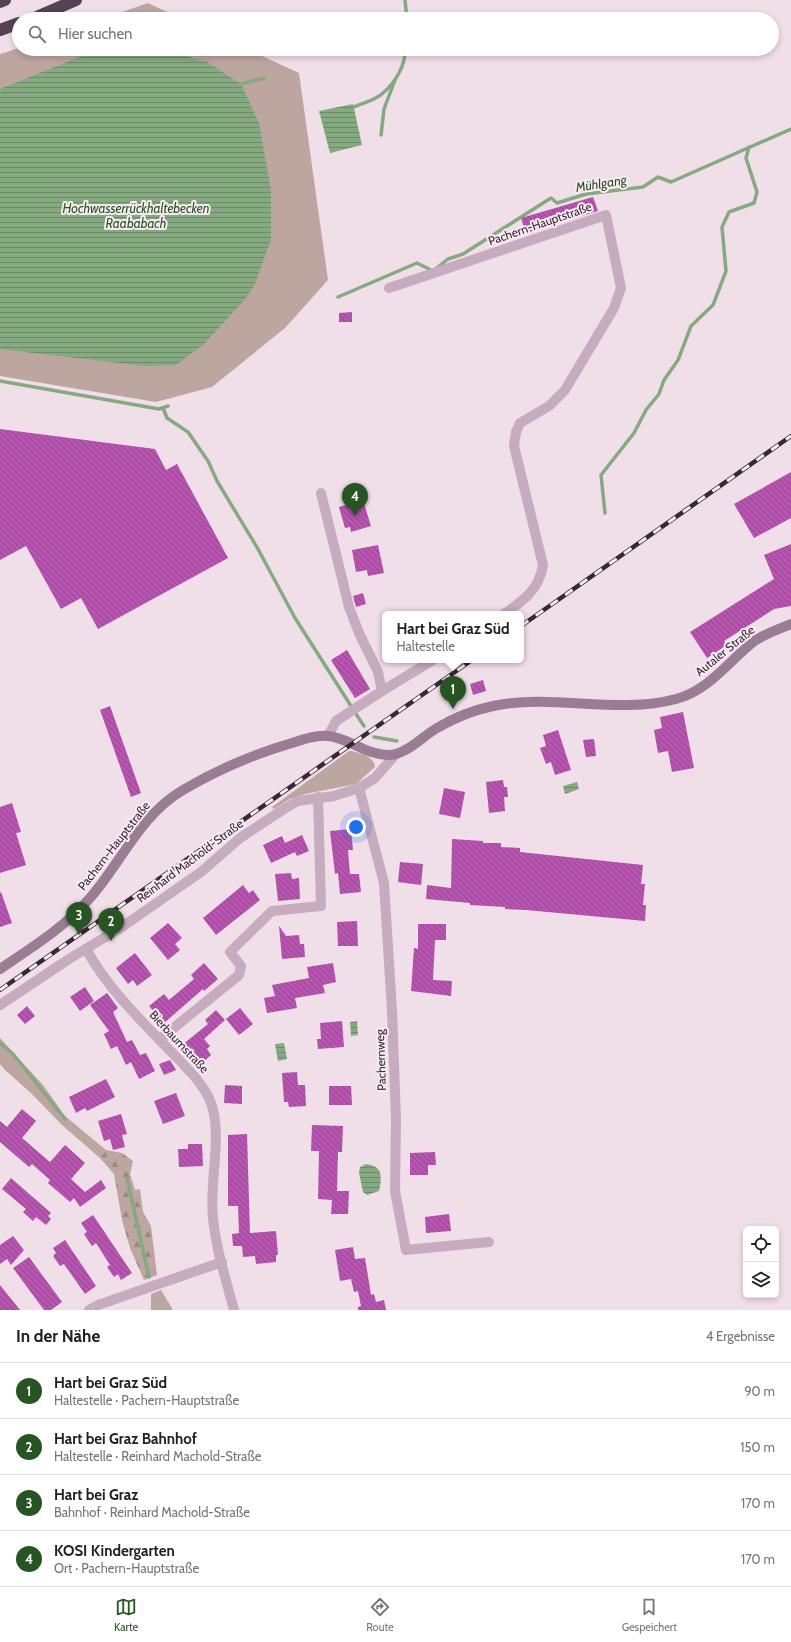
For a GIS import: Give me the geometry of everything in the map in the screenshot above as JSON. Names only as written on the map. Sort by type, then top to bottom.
[{"type":"highway","points":[[0,2],[4,0]]},
{"type":"highway","points":[[48,12],[76,0]]},
{"type":"highway","points":[[0,30],[12,26]]},
{"type":"main road","name":"Autaler Straße","points":[[396,754],[408,748],[438,727],[488,707],[516,702],[534,701],[604,705],[664,702],[693,693],[726,668],[755,641],[775,630],[791,624]]},
{"type":"main road","name":"Pachern-Hauptstraße","points":[[0,969],[46,937],[80,909],[104,880],[148,820],[162,805],[181,791],[220,770],[265,751],[312,737],[328,736],[370,752],[396,754]]},
{"type":"street","name":"Pachern-Hauptstraße","points":[[389,288],[606,215],[621,288],[614,308],[565,390],[549,406],[520,423],[516,432],[514,446],[543,565],[540,579],[532,592],[508,611]]},
{"type":"street","points":[[321,493],[349,606],[359,633],[378,672],[382,691]]},
{"type":"street","points":[[328,736],[336,721],[428,663]]},
{"type":"street","name":"Reinhard Machold-Straße","points":[[0,1005],[122,927],[201,872],[240,838],[270,818],[298,801],[318,797],[334,796],[359,788],[375,778],[396,754]]},
{"type":"street","name":"Pachernweg","points":[[359,788],[384,883],[392,1002],[396,1128],[395,1191],[406,1250],[489,1242]]},
{"type":"street","points":[[160,1039],[239,975],[241,966],[230,952],[272,911],[321,906],[318,797]]},
{"type":"street","name":"Bierbaumstraße","points":[[86,949],[94,963],[123,1000],[195,1077],[205,1090],[212,1106],[216,1137],[212,1192],[212,1218],[234,1310]]},
{"type":"street","points":[[89,1310],[222,1262]]},
{"type":"green space","points":[[148,3],[167,12],[122,12]]},
{"type":"green space","name":"Hochwasserrückhaltebecken Raababach","points":[[12,50],[12,56],[262,56],[299,73],[328,280],[285,328],[212,387],[156,402],[0,376],[0,54]]},
{"type":"green space","points":[[349,751],[359,753],[370,758],[375,767],[356,784],[305,794],[290,799],[274,809],[272,807]]},
{"type":"green space","points":[[0,1038],[43,1085],[65,1116],[106,1150],[100,1158],[62,1125],[0,1064]]},
{"type":"green space","points":[[106,1150],[122,1153],[133,1161],[130,1174],[135,1190],[140,1189],[143,1212],[151,1226],[157,1275],[144,1280],[130,1248],[122,1220],[114,1174],[100,1158]]},
{"type":"green space","points":[[161,1290],[173,1310],[151,1310],[151,1294]]},
{"type":"water","name":"Hochwasserrückhaltebecken Raababach","points":[[82,56],[187,56],[207,62],[241,84],[259,123],[271,191],[271,240],[254,286],[246,298],[204,344],[176,365],[144,366],[0,349],[0,89]]},
{"type":"water","points":[[353,104],[362,145],[330,153],[319,111]]},
{"type":"water","points":[[577,782],[579,789],[565,794],[563,786]]},
{"type":"water","points":[[357,1021],[358,1035],[351,1036],[350,1022]]},
{"type":"water","points":[[284,1043],[287,1059],[278,1061],[275,1044]]},
{"type":"water","points":[[366,1164],[376,1167],[381,1177],[379,1191],[367,1195],[363,1192],[359,1173],[360,1167]]},
{"type":"building","points":[[593,197],[598,211],[526,233],[521,218]]},
{"type":"building","points":[[352,312],[352,322],[339,322],[339,313]]},
{"type":"building","points":[[0,429],[155,449],[166,470],[177,464],[228,558],[98,629],[81,598],[61,609],[26,546],[0,560]]},
{"type":"building","points":[[791,472],[791,518],[754,538],[734,504]]},
{"type":"building","points":[[363,500],[371,526],[351,532],[350,527],[345,528],[339,507]]},
{"type":"building","points":[[791,544],[791,606],[774,609],[724,641],[727,645],[707,658],[690,632],[774,579],[764,555]]},
{"type":"building","points":[[378,545],[384,573],[368,576],[367,570],[356,572],[352,550]]},
{"type":"building","points":[[363,593],[366,604],[356,607],[353,596]]},
{"type":"building","points":[[347,650],[370,689],[355,698],[331,660]]},
{"type":"building","points":[[483,680],[486,691],[473,695],[470,684]]},
{"type":"building","points":[[110,706],[141,793],[131,797],[100,710]]},
{"type":"building","points":[[683,712],[694,768],[672,772],[668,751],[658,753],[654,730],[662,728],[660,717]]},
{"type":"building","points":[[558,730],[571,770],[555,775],[551,762],[546,764],[540,748],[546,746],[543,735]]},
{"type":"building","points":[[594,739],[596,756],[586,757],[583,740]]},
{"type":"building","points":[[503,780],[504,787],[507,787],[508,797],[504,797],[505,811],[489,813],[486,782]]},
{"type":"building","points":[[444,788],[465,792],[460,818],[439,814]]},
{"type":"building","points":[[12,803],[21,832],[16,833],[26,865],[0,873],[0,807]]},
{"type":"building","points":[[351,829],[353,850],[348,850],[350,874],[359,874],[361,892],[340,894],[338,873],[335,874],[330,831]]},
{"type":"building","points":[[302,835],[309,851],[297,856],[295,852],[271,863],[263,845],[282,836],[285,843]]},
{"type":"building","points":[[452,839],[483,841],[483,843],[501,843],[501,847],[520,848],[520,852],[643,865],[641,884],[645,884],[643,905],[646,905],[645,921],[505,909],[505,907],[470,905],[470,903],[426,899],[427,885],[451,888]]},
{"type":"building","points":[[400,862],[423,864],[421,885],[398,882]]},
{"type":"building","points":[[291,873],[292,879],[299,878],[300,899],[278,901],[275,874]]},
{"type":"building","points":[[243,885],[249,893],[253,890],[260,900],[216,935],[203,918]]},
{"type":"building","points":[[1,892],[12,923],[0,927],[0,893]]},
{"type":"building","points":[[357,921],[358,946],[338,946],[337,922]]},
{"type":"building","points":[[168,923],[182,938],[175,944],[180,950],[168,960],[150,938]]},
{"type":"building","points":[[418,924],[446,924],[446,940],[435,940],[433,980],[452,981],[451,996],[411,991],[414,948],[418,949]]},
{"type":"building","points":[[279,926],[286,936],[299,935],[300,944],[304,944],[305,957],[282,959]]},
{"type":"building","points":[[135,953],[152,975],[137,986],[133,980],[128,984],[116,968]]},
{"type":"building","points":[[204,963],[218,979],[204,991],[203,989],[164,1023],[149,1006],[164,994],[169,1000],[194,979],[191,975]]},
{"type":"building","points":[[333,963],[336,982],[323,985],[325,993],[295,998],[297,1008],[267,1013],[264,998],[275,996],[272,985],[309,978],[307,967]]},
{"type":"building","points":[[85,987],[94,1001],[80,1011],[70,997]]},
{"type":"building","points":[[107,993],[118,1008],[113,1012],[127,1042],[132,1040],[140,1055],[146,1053],[155,1071],[139,1079],[131,1062],[126,1065],[117,1046],[111,1049],[104,1034],[109,1031],[90,1005]]},
{"type":"building","points":[[27,1006],[35,1016],[25,1024],[17,1015]]},
{"type":"building","points":[[240,1008],[253,1024],[239,1035],[226,1019]]},
{"type":"building","points":[[216,1010],[225,1020],[204,1039],[210,1046],[207,1049],[211,1055],[201,1064],[195,1057],[193,1059],[182,1045],[208,1024],[205,1020]]},
{"type":"building","points":[[342,1021],[344,1047],[318,1049],[317,1039],[321,1039],[320,1023]]},
{"type":"building","points":[[170,1060],[176,1070],[164,1075],[159,1064]]},
{"type":"building","points":[[297,1072],[298,1085],[305,1085],[306,1106],[289,1107],[288,1102],[284,1102],[282,1073]]},
{"type":"building","points":[[106,1079],[115,1097],[87,1111],[85,1108],[76,1113],[69,1097]]},
{"type":"building","points":[[225,1085],[242,1086],[242,1104],[224,1103]]},
{"type":"building","points":[[329,1086],[351,1086],[352,1105],[329,1105]]},
{"type":"building","points":[[176,1093],[185,1116],[163,1124],[154,1101]]},
{"type":"building","points":[[22,1109],[36,1121],[22,1138],[50,1162],[65,1145],[85,1163],[71,1179],[85,1192],[101,1180],[106,1188],[80,1207],[74,1198],[70,1202],[48,1183],[50,1180],[32,1164],[29,1167],[0,1142],[0,1121],[7,1127]]},
{"type":"building","points":[[121,1114],[127,1134],[122,1135],[125,1147],[113,1150],[110,1139],[104,1141],[98,1121]]},
{"type":"building","points":[[312,1125],[343,1126],[342,1152],[338,1152],[337,1191],[349,1191],[348,1214],[331,1214],[332,1200],[318,1199],[319,1151],[311,1151]]},
{"type":"building","points":[[247,1134],[250,1233],[276,1231],[278,1255],[276,1255],[276,1262],[256,1264],[255,1256],[243,1257],[242,1246],[233,1246],[232,1234],[239,1233],[238,1206],[228,1206],[228,1135]]},
{"type":"building","points":[[188,1144],[202,1144],[203,1166],[179,1167],[178,1149],[188,1149]]},
{"type":"building","points":[[435,1152],[436,1165],[428,1165],[428,1175],[410,1175],[410,1153]]},
{"type":"building","points":[[11,1178],[51,1213],[48,1216],[51,1219],[46,1225],[36,1217],[33,1221],[23,1212],[26,1209],[2,1189]]},
{"type":"building","points":[[449,1214],[451,1231],[426,1233],[425,1217]]},
{"type":"building","points":[[93,1215],[132,1273],[121,1280],[118,1274],[114,1277],[107,1267],[110,1265],[96,1243],[92,1246],[84,1234],[87,1232],[81,1223]]},
{"type":"building","points":[[13,1236],[24,1250],[11,1265],[7,1259],[0,1264],[0,1245]]},
{"type":"building","points":[[65,1240],[96,1286],[85,1294],[64,1264],[60,1266],[53,1256],[56,1253],[53,1248]]},
{"type":"building","points":[[353,1247],[355,1259],[365,1258],[371,1295],[374,1294],[376,1302],[384,1300],[386,1310],[358,1310],[358,1307],[361,1306],[358,1291],[354,1292],[351,1279],[340,1281],[335,1250]]},
{"type":"building","points":[[29,1257],[62,1302],[51,1310],[44,1310],[13,1268]]},
{"type":"building","points":[[0,1285],[20,1310],[0,1310]]},
{"type":"waterway","points":[[405,0],[406,12]]},
{"type":"waterway","points":[[354,107],[377,98],[392,84],[402,67],[405,56]]},
{"type":"waterway","points":[[238,85],[264,78]]},
{"type":"waterway","points":[[381,135],[384,109],[395,80]]},
{"type":"waterway","name":"Mühlgang","points":[[338,297],[417,263],[433,271],[448,259],[463,254],[551,198],[557,203],[586,194],[643,187],[658,177],[671,182],[791,129]]},
{"type":"waterway","points":[[605,513],[601,475],[634,433],[646,410],[659,394],[664,380],[678,360],[691,326],[713,305],[726,271],[722,227],[729,212],[754,203],[757,192],[746,158],[749,147]]},
{"type":"waterway","points":[[0,381],[159,409],[168,406]]},
{"type":"waterway","points":[[163,408],[167,418],[188,432],[208,461],[217,481],[258,549],[295,618],[351,706]]},
{"type":"waterway","points":[[356,714],[364,726]]},
{"type":"waterway","points":[[374,737],[397,741]]},
{"type":"waterway","points":[[0,1043],[13,1054],[65,1119]]},
{"type":"waterway","points":[[127,1178],[149,1277]]},
{"type":"railway","points":[[524,624],[791,436]]},
{"type":"railway","points":[[0,990],[468,663]]},
{"type":"place","name":"KOSI Kindergarten","points":[[355,516]]},
{"type":"place","name":"Hart bei Graz Süd","points":[[453,709]]},
{"type":"place","name":"Hart bei Graz","points":[[79,935]]},
{"type":"place","name":"Hart bei Graz Bahnhof","points":[[111,941]]}]
